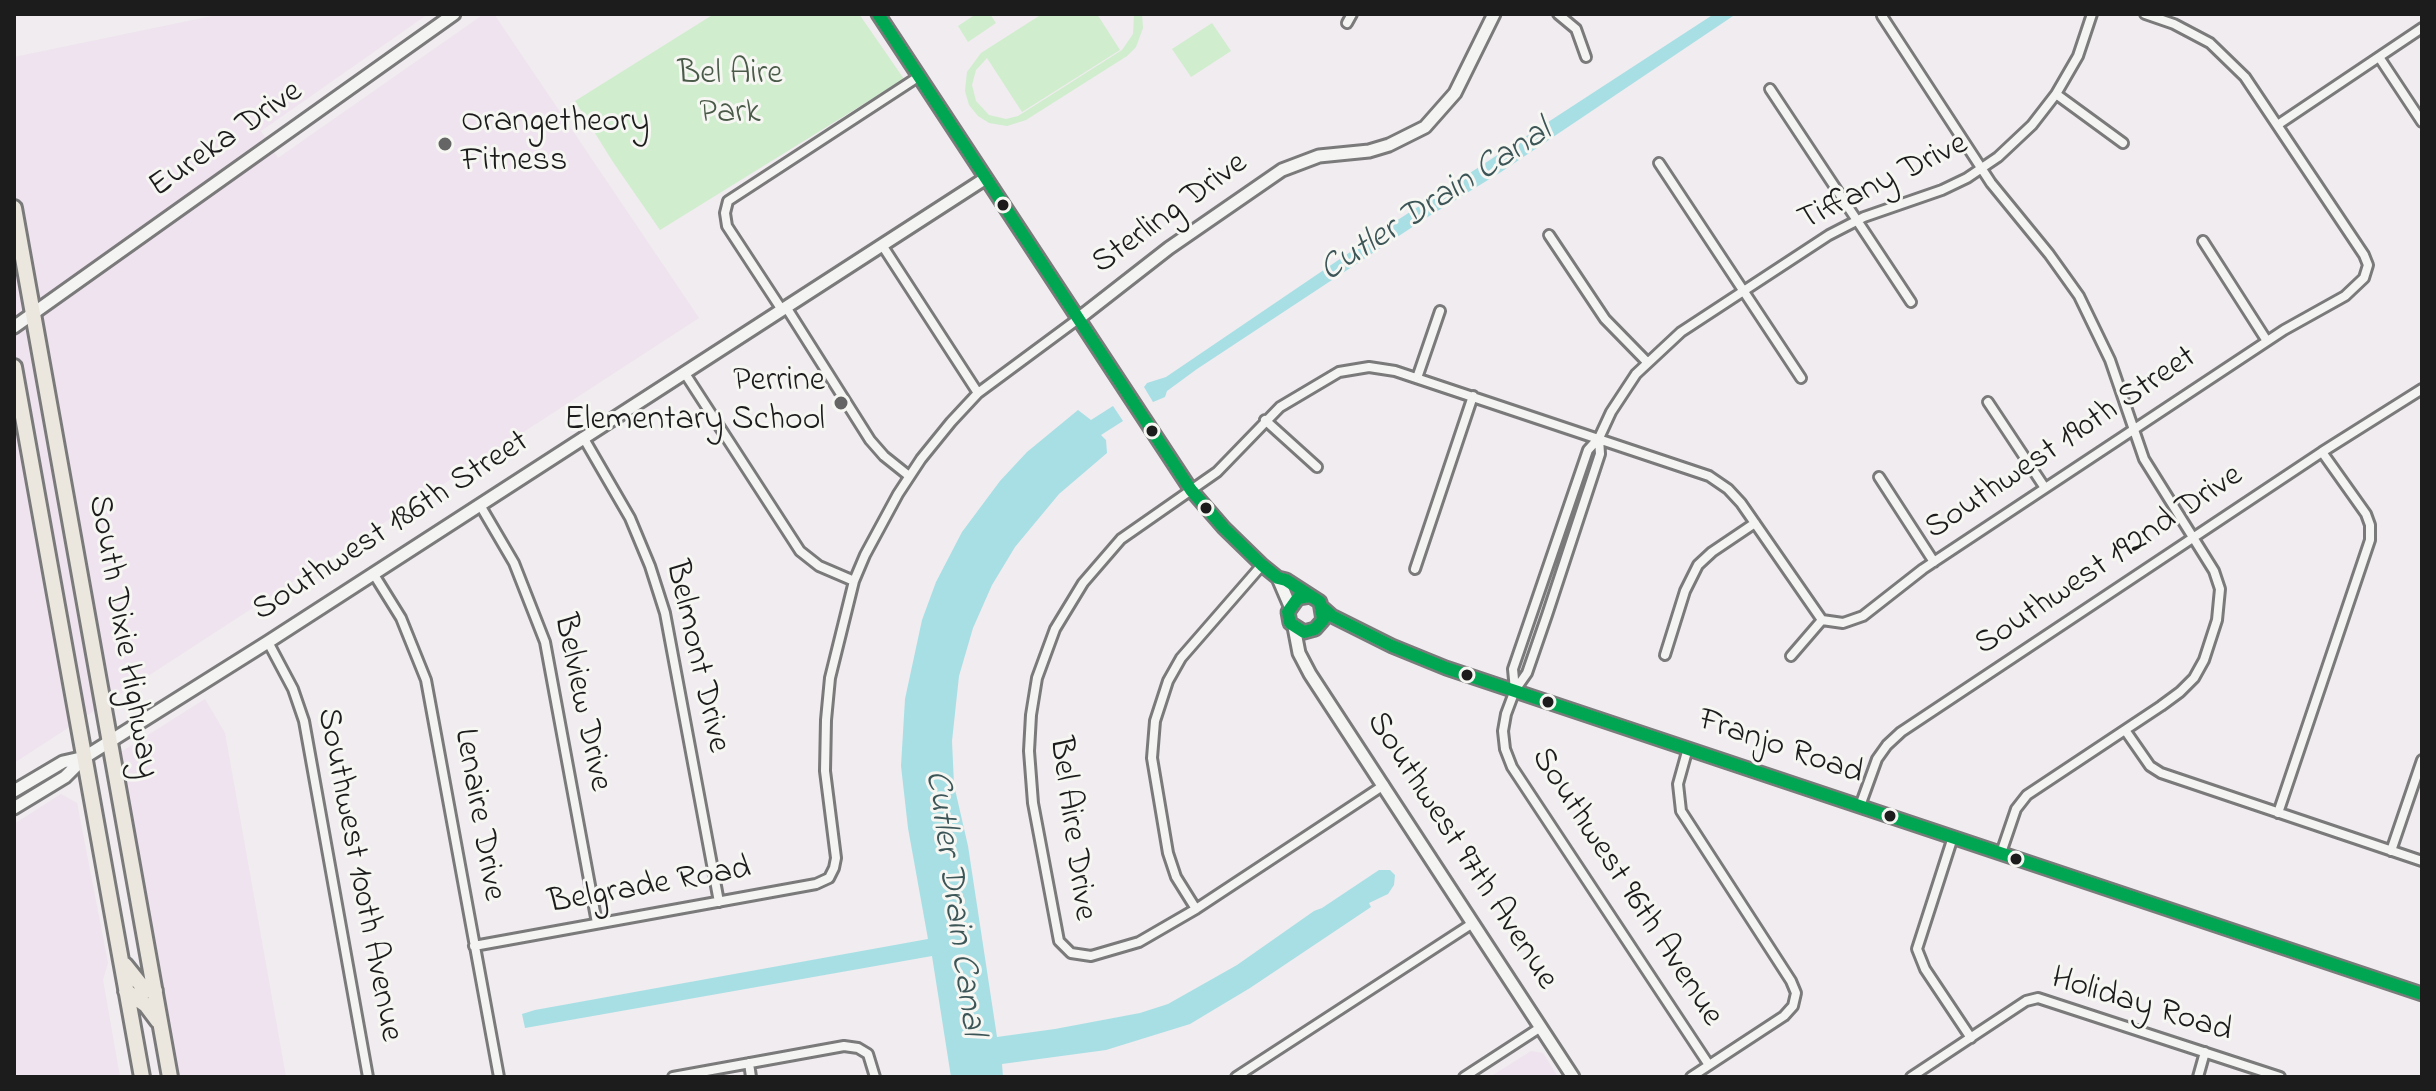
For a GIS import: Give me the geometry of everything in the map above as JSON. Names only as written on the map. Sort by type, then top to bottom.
[{"type":"highway","name":"South Dixie Highway","points":[[14,208],[170,1077]]},
{"type":"highway","name":"South Dixie Highway","points":[[14,367],[142,1077]]},
{"type":"highway","points":[[38,497],[65,492]]},
{"type":"highway","points":[[121,958],[145,990],[155,991]]},
{"type":"highway","points":[[126,991],[146,1005],[161,1024]]},
{"type":"street","name":"Eureka Drive","points":[[14,327],[454,14]]},
{"type":"street","points":[[878,14],[1191,490],[1262,565],[1320,602],[1324,614],[1303,657]]},
{"type":"street","points":[[1347,23],[1352,14]]},
{"type":"street","name":"Sterling Drive","points":[[831,874],[836,858],[825,771],[830,678],[854,581],[881,522],[909,476],[978,393],[1169,248],[1282,170],[1319,156],[1369,151],[1389,145],[1425,127],[1455,93],[1494,14]]},
{"type":"street","points":[[1558,14],[1576,29],[1586,57]]},
{"type":"street","name":"Tiffany Drive","points":[[1515,690],[1513,669],[1588,450],[1599,438],[1618,400],[1647,362],[1681,332],[1857,220],[1942,190],[1981,168],[2021,137],[2056,94],[2078,56],[2092,14]]},
{"type":"street","points":[[2145,14],[2187,30],[2220,51],[2245,77],[2279,124],[2422,28]]},
{"type":"street","points":[[1882,16],[1981,168],[2079,296],[2110,360],[2149,469],[2214,571],[2221,598],[2213,635],[2194,678],[2180,692],[2027,795],[2016,809],[2001,853]]},
{"type":"street","points":[[2379,57],[2422,122]]},
{"type":"street","points":[[909,476],[870,440],[727,226],[725,213],[733,196],[918,77]]},
{"type":"street","points":[[1770,89],[1911,302]]},
{"type":"street","points":[[2056,94],[2123,143]]},
{"type":"street","name":"Southwest 190th Street","points":[[1822,620],[1843,623],[1863,616],[1934,562],[2133,429],[2267,341],[2352,291],[2367,272],[2364,255],[2279,124]]},
{"type":"street","points":[[1659,163],[1801,378]]},
{"type":"street","name":"Southwest 186th Street","points":[[85,757],[986,178]]},
{"type":"street","points":[[1549,235],[1605,319],[1647,362]]},
{"type":"street","points":[[2203,241],[2267,341]]},
{"type":"street","points":[[882,245],[978,393]]},
{"type":"street","points":[[1417,378],[1440,311]]},
{"type":"street","name":"Bel Aire Drive","points":[[1196,909],[1149,937],[1110,952],[1083,956],[1064,948],[1054,921],[1030,776],[1029,727],[1041,665],[1066,610],[1104,556],[1130,531],[1226,464],[1265,420],[1331,375],[1349,369],[1379,367],[1599,438],[1715,480],[1735,495],[1822,620]]},
{"type":"street","points":[[684,372],[800,551],[819,566],[854,581]]},
{"type":"street","name":"Southwest 192nd Drive","points":[[1860,806],[1877,759],[1901,732],[2422,389]]},
{"type":"street","points":[[1415,569],[1473,396]]},
{"type":"street","points":[[1988,402],[2045,488]]},
{"type":"street","points":[[1265,420],[1317,467]]},
{"type":"street","name":"Belmont Drive","points":[[583,437],[630,518],[665,613],[719,902]]},
{"type":"street","name":"Tiffany Drive","points":[[1515,690],[1527,673],[1594,475],[1600,454],[1599,438]]},
{"type":"street","points":[[2278,813],[2370,540],[2366,514],[2322,452]]},
{"type":"street","points":[[1879,477],[1934,562]]},
{"type":"street","name":"Belview Drive","points":[[480,505],[514,563],[545,642],[597,923]]},
{"type":"street","points":[[1665,655],[1685,591],[1698,565],[1755,523]]},
{"type":"street","points":[[1262,565],[1181,658],[1168,681],[1155,721],[1152,758],[1168,853],[1176,877],[1196,909],[1384,785]]},
{"type":"street","name":"Lenaire Drive","points":[[373,573],[384,586],[401,618],[426,680],[499,1077]]},
{"type":"street","points":[[1278,578],[1290,606],[1288,618],[1294,627],[1315,628]]},
{"type":"street","points":[[1290,606],[1298,598],[1310,596]]},
{"type":"street","name":"Franjo Road","points":[[1323,608],[1351,626],[1415,656],[2422,994]]},
{"type":"street","points":[[1791,656],[1822,620]]},
{"type":"street","name":"Franjo Road","points":[[1315,628],[1351,626]]},
{"type":"street","name":"Southwest 97th Avenue","points":[[1294,627],[1299,653],[1310,674],[1573,1077]]},
{"type":"street","name":"Southwest 100th Avenue","points":[[268,642],[293,689],[304,721],[368,1077]]},
{"type":"street","name":"Southwest 96th Avenue","points":[[1515,690],[1504,724],[1503,738],[1508,759],[1709,1065]]},
{"type":"street","points":[[2125,730],[2155,770],[2422,861]]},
{"type":"street","points":[[1688,748],[1678,784],[1681,811],[1791,981],[1795,996],[1787,1013],[1691,1077]]},
{"type":"street","points":[[14,791],[63,762],[85,757]]},
{"type":"street","points":[[14,808],[65,777],[85,757]]},
{"type":"street","points":[[2391,851],[2422,760]]},
{"type":"street","points":[[1953,837],[1917,949],[1925,969],[1971,1038]]},
{"type":"street","name":"Belgrade Road","points":[[474,946],[816,884],[831,874]]},
{"type":"street","points":[[1236,1077],[1473,923]]},
{"type":"street","name":"Holiday Road","points":[[1911,1077],[2026,1001],[2042,998],[2280,1077]]},
{"type":"street","points":[[1464,1077],[1541,1027]]},
{"type":"street","points":[[673,1077],[839,1046],[864,1050],[872,1062],[875,1077]]},
{"type":"street","points":[[2198,1077],[2205,1052]]},
{"type":"street","points":[[749,1063],[751,1077]]},
{"type":"shaded area","points":[[222,14],[428,14],[261,131],[278,158],[484,14],[494,14],[699,318],[14,763],[14,57]]},
{"type":"shaded area","points":[[205,699],[225,733],[286,1077],[173,1077],[118,754]]},
{"type":"shaded area","points":[[61,794],[77,803],[108,963],[103,980],[120,1077],[14,1077],[14,824]]},
{"type":"shaded area","points":[[1531,1051],[1543,1053],[1558,1077],[1490,1077]]},
{"type":"green space","name":"Bel Aire Park","points":[[714,14],[859,14],[904,79],[660,230],[575,101]]},
{"type":"green space","points":[[976,14],[990,14],[996,23],[968,42],[958,26]]},
{"type":"green space","points":[[1042,14],[1097,14],[1120,50],[1022,112],[987,58],[976,70],[972,85],[976,101],[989,115],[1006,119],[1018,116],[1122,50],[1133,34],[1134,14],[1142,14],[1143,28],[1136,47],[1127,56],[1026,120],[1007,126],[989,123],[969,105],[965,91],[967,72],[981,53]]},
{"type":"green space","points":[[1212,23],[1231,51],[1191,77],[1172,49]]},
{"type":"water","name":"Cutler Drain Canal","points":[[1714,14],[1736,14],[1501,172],[1197,369],[1167,391],[1165,397],[1153,402],[1144,387],[1147,383],[1166,377],[1390,225]]},
{"type":"water","name":"Cutler Drain Canal","points":[[1113,406],[1123,421],[1101,435],[1106,440],[1107,453],[1059,494],[1015,547],[992,585],[973,628],[959,676],[952,741],[954,785],[968,846],[997,1037],[1140,1013],[1168,1004],[1237,965],[1379,870],[1390,870],[1395,875],[1394,885],[1388,894],[1369,903],[1371,907],[1190,1024],[1106,1050],[1002,1064],[1003,1077],[951,1077],[932,956],[525,1028],[522,1014],[535,1010],[928,939],[908,828],[901,766],[905,699],[922,620],[936,582],[962,532],[1000,481],[1027,452],[1078,410],[1091,420]]},
{"type":"transit line","points":[[878,14],[1191,490],[1262,565],[1320,602],[1323,620],[1315,629],[1304,632],[1290,623],[1288,612],[1298,598],[1310,596]]},
{"type":"transit line","points":[[1323,608],[1332,616],[1392,646],[1446,668],[2422,994]]},
{"type":"place","name":"Orangetheory Fitness","points":[[445,144]]},
{"type":"place","name":"Perrine Elementary School","points":[[841,403]]}]
